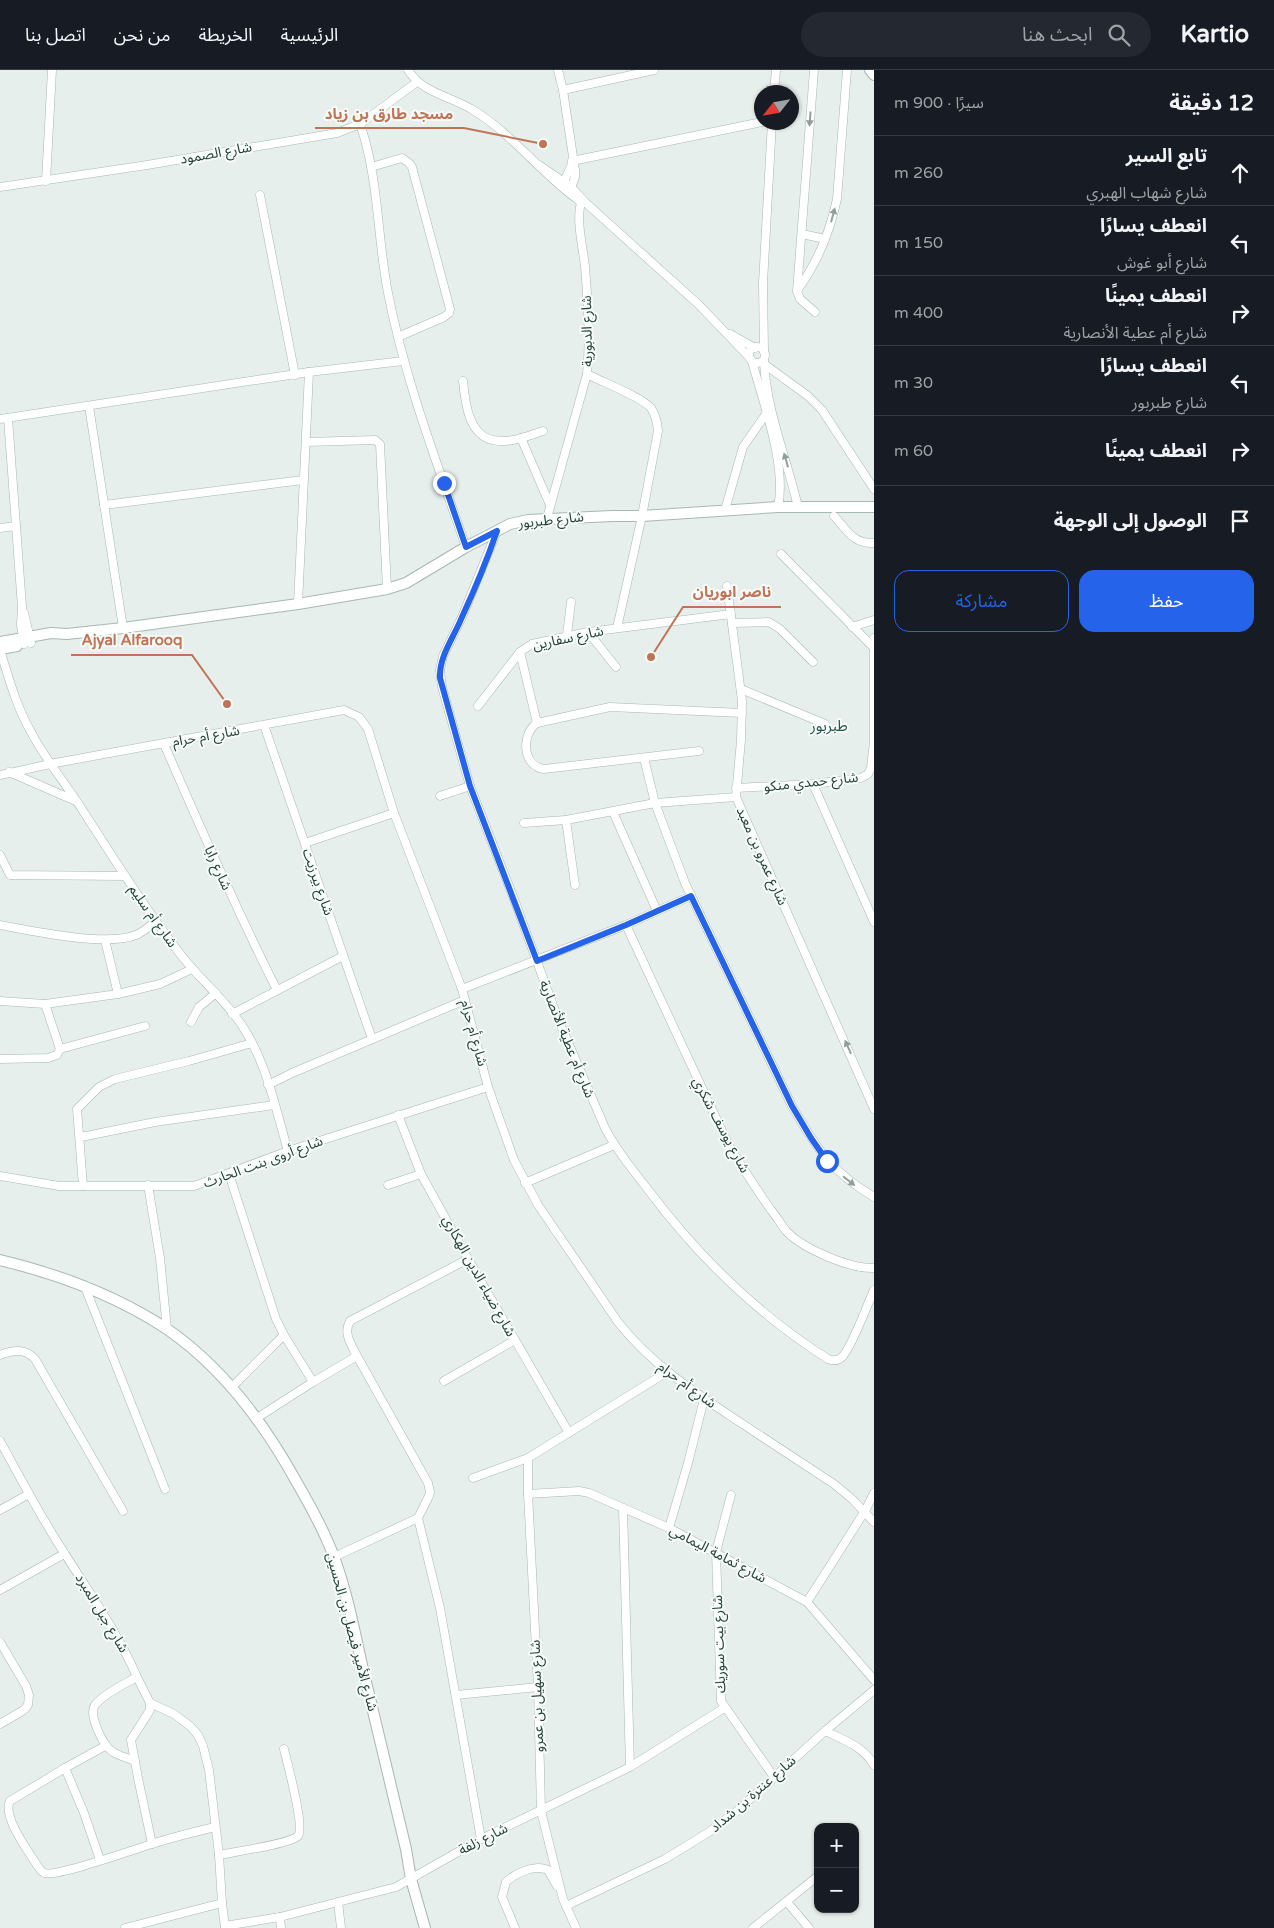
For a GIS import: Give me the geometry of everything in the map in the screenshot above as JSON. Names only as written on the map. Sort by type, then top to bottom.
[{"type":"street","points":[[46,181],[52,70]]},
{"type":"street","points":[[408,70],[417,82],[439,95],[472,109],[485,118],[538,165],[584,202],[698,304],[751,360],[759,363],[764,358]]},
{"type":"street","points":[[558,70],[563,90],[575,177],[570,190]]},
{"type":"street","points":[[563,90],[654,70]]},
{"type":"street","points":[[775,85],[776,70]]},
{"type":"street","points":[[814,70],[797,291],[800,299],[815,312]]},
{"type":"street","points":[[797,291],[813,266],[825,239],[837,199],[847,70]]},
{"type":"street","points":[[870,70],[874,74]]},
{"type":"street","name":"شارع الصمود","points":[[0,187],[337,133],[360,124],[417,82]]},
{"type":"street","points":[[360,124],[371,167],[384,265],[403,361],[466,547]]},
{"type":"street","points":[[573,162],[754,124]]},
{"type":"street","points":[[772,130],[763,283],[764,358],[767,390],[798,507]]},
{"type":"street","points":[[371,167],[402,158],[412,167],[450,309],[444,318],[398,337]]},
{"type":"street","points":[[562,184],[573,162]]},
{"type":"street","points":[[260,195],[295,375]]},
{"type":"street","name":"شارع الدبورية","points":[[547,518],[587,374],[588,339],[585,269],[580,216],[584,202]]},
{"type":"street","points":[[802,234],[825,239]]},
{"type":"street","points":[[763,325],[756,348],[750,353],[781,476],[778,507]]},
{"type":"street","points":[[726,332],[756,348],[760,348],[764,358],[822,410],[874,489]]},
{"type":"street","points":[[27,640],[22,607],[16,526],[4,419],[309,372],[403,361]]},
{"type":"street","points":[[298,604],[309,372]]},
{"type":"street","points":[[587,374],[646,404],[654,414],[657,422],[658,431],[642,516],[617,628]]},
{"type":"street","points":[[463,381],[468,411],[475,427],[484,436],[492,440],[522,438],[543,431]]},
{"type":"street","points":[[89,406],[123,628]]},
{"type":"street","points":[[725,510],[743,447],[766,414]]},
{"type":"street","points":[[522,438],[550,505]]},
{"type":"street","points":[[306,442],[374,440],[380,444],[386,589]]},
{"type":"street","points":[[104,505],[303,480]]},
{"type":"street","name":"شارع طبربور","points":[[0,642],[123,628],[298,604],[386,589],[413,579],[466,547],[516,522],[547,518],[642,516],[778,507],[874,507]]},
{"type":"street","points":[[834,516],[854,539],[865,544],[874,543]]},
{"type":"street","points":[[0,528],[16,526]]},
{"type":"street","name":"شارع أم عطية الأنصارية","points":[[497,531],[470,601],[444,656],[440,670],[442,687],[470,786],[537,961],[548,996],[572,1054],[614,1144],[670,1220],[692,1245],[751,1302],[828,1359],[832,1361],[840,1359],[848,1350],[874,1290]]},
{"type":"street","points":[[781,554],[874,648]]},
{"type":"street","name":"شارع عمرو بن معبد","points":[[727,586],[741,689],[742,713],[736,792],[871,1090],[874,1109]]},
{"type":"street","points":[[567,635],[571,602]]},
{"type":"street","name":"شارع سفارين","points":[[538,723],[520,652],[537,643],[567,635],[617,628],[731,619],[768,622],[780,629],[813,662]]},
{"type":"street","points":[[852,627],[874,620]]},
{"type":"street","points":[[588,632],[616,667]]},
{"type":"street","name":"شارع حمدي منكو","points":[[524,822],[566,820],[655,803],[861,778],[868,774],[871,768],[874,742],[874,638]]},
{"type":"street","name":"شارع طبربور","points":[[0,650],[27,640]]},
{"type":"street","name":"شارع أم سليم","points":[[0,650],[9,682]]},
{"type":"street","points":[[478,706],[520,652]]},
{"type":"street","name":"شارع أم سليم","points":[[0,664],[27,724],[50,764],[78,802],[155,922],[192,969],[216,993],[243,1026],[259,1057],[288,1152]]},
{"type":"street","points":[[741,689],[825,724]]},
{"type":"street","points":[[699,751],[548,769],[539,768],[530,760],[526,746],[529,732],[538,723],[610,707],[742,713]]},
{"type":"street","name":"شارع أم حرام","points":[[0,775],[50,764],[344,710],[359,717],[368,729],[394,813],[462,989],[488,1086],[514,1160],[538,1205],[618,1322],[640,1348],[667,1372],[704,1399],[834,1484],[865,1511],[874,1522]]},
{"type":"street","name":"شارع بيرزيت","points":[[264,725],[372,1039]]},
{"type":"street","name":"شارع رابا","points":[[164,744],[245,928],[277,990]]},
{"type":"street","points":[[644,758],[655,803],[691,896],[770,1062],[811,1138],[834,1168],[854,1186],[874,1197]]},
{"type":"street","points":[[9,772],[78,802]]},
{"type":"street","points":[[813,784],[874,922]]},
{"type":"street","points":[[440,796],[470,786]]},
{"type":"street","points":[[613,812],[657,912]]},
{"type":"street","points":[[305,843],[394,813]]},
{"type":"street","points":[[566,820],[575,886]]},
{"type":"street","points":[[0,855],[10,875],[125,876]]},
{"type":"street","points":[[462,989],[626,925],[691,896]]},
{"type":"street","points":[[0,925],[42,933],[105,940],[135,935],[155,922]]},
{"type":"street","name":"شارع يوسف شكري","points":[[626,925],[729,1146],[782,1226],[796,1239],[832,1259],[857,1267],[874,1268]]},
{"type":"street","points":[[105,940],[118,994]]},
{"type":"street","points":[[232,1014],[344,956]]},
{"type":"street","points":[[0,1001],[45,1004],[118,994],[160,984],[192,969]]},
{"type":"street","points":[[191,1022],[202,1003],[216,993]]},
{"type":"street","points":[[268,1085],[465,1000]]},
{"type":"street","points":[[0,1058],[40,1059],[57,1055],[60,1049],[45,1004]]},
{"type":"street","points":[[60,1049],[145,1026]]},
{"type":"street","points":[[83,1186],[81,1137],[77,1114],[80,1105],[99,1086],[252,1043]]},
{"type":"street","name":"شارع أروى بنت الحارث","points":[[0,1176],[49,1185],[194,1186],[288,1152],[488,1086]]},
{"type":"street","points":[[81,1137],[155,1122],[274,1105]]},
{"type":"street","name":"شارع ضياء الدين الهكاري","points":[[398,1115],[421,1174],[569,1433]]},
{"type":"street","points":[[525,1183],[614,1144]]},
{"type":"street","points":[[229,1174],[269,1299],[284,1335],[313,1382]]},
{"type":"street","points":[[388,1184],[421,1174]]},
{"type":"street","points":[[148,1185],[160,1258],[167,1329]]},
{"type":"street","points":[[334,1557],[418,1518],[429,1496],[430,1487],[357,1356],[346,1328],[350,1321],[468,1259]]},
{"type":"street","name":"شارع الأمير فيصل بن الحسين","points":[[0,1260],[49,1272],[86,1287],[167,1329],[232,1387],[257,1418],[281,1454],[306,1498],[334,1557],[348,1603],[406,1849],[411,1879],[425,1928]]},
{"type":"street","points":[[86,1287],[165,1489]]},
{"type":"street","points":[[232,1387],[284,1335]]},
{"type":"street","points":[[444,1381],[515,1340]]},
{"type":"street","points":[[0,1355],[8,1352],[22,1351],[32,1355],[123,1510]]},
{"type":"street","points":[[257,1418],[357,1356]]},
{"type":"street","points":[[473,1478],[528,1458],[667,1372]]},
{"type":"street","points":[[669,1528],[704,1399]]},
{"type":"street","name":"شارع جبل المبرد","points":[[0,1441],[64,1554],[116,1635],[150,1703]]},
{"type":"street","name":"شارع سهيل بن عمرو","points":[[528,1458],[528,1494],[538,1687],[541,1811],[565,1903],[576,1928]]},
{"type":"street","name":"شارع ثمامة اليمامي","points":[[528,1494],[583,1492],[595,1495],[669,1528],[716,1552],[807,1602],[874,1680]]},
{"type":"street","points":[[807,1602],[865,1511],[874,1493]]},
{"type":"street","points":[[0,1510],[29,1494]]},
{"type":"street","name":"شارع بيت سوريك","points":[[731,1495],[716,1552],[721,1699],[724,1708],[774,1777]]},
{"type":"street","points":[[623,1508],[630,1767]]},
{"type":"street","points":[[418,1518],[440,1608],[481,1839]]},
{"type":"street","points":[[0,1590],[64,1554]]},
{"type":"street","points":[[0,1642],[3,1656],[26,1686],[29,1695],[28,1705],[24,1710],[0,1724]]},
{"type":"street","points":[[135,1761],[114,1753],[105,1746],[94,1717],[93,1709],[98,1702],[137,1677]]},
{"type":"street","points":[[456,1695],[538,1687]]},
{"type":"street","name":"شارع عنترة بن شداد","points":[[565,1903],[682,1850],[737,1811],[825,1731],[874,1690]]},
{"type":"street","points":[[152,1844],[131,1740],[148,1714],[150,1703],[174,1714],[190,1726],[198,1735],[203,1746],[209,1770],[216,1827],[225,1927]]},
{"type":"street","name":"شارع زلفة","points":[[225,1927],[280,1917],[387,1890],[411,1879],[481,1839],[630,1767],[724,1708]]},
{"type":"street","points":[[825,1731],[858,1747],[874,1765]]},
{"type":"street","points":[[105,1746],[10,1801],[8,1805],[10,1818],[41,1871],[46,1874],[216,1827]]},
{"type":"street","points":[[219,1855],[283,1842],[298,1836],[300,1832],[298,1806],[284,1749]]},
{"type":"street","points":[[65,1768],[84,1813],[100,1860]]},
{"type":"street","points":[[515,1928],[502,1897],[504,1885],[513,1877],[534,1868],[546,1868],[551,1874],[565,1903]]},
{"type":"street","points":[[753,1928],[814,1879]]},
{"type":"street","points":[[338,1902],[341,1928]]},
{"type":"street","points":[[787,1902],[809,1928]]},
{"type":"street","points":[[125,1928],[222,1903]]},
{"type":"street","points":[[280,1917],[281,1928]]},
{"type":"place","name":"مسجد طارق بن زياد","points":[[543,144]]},
{"type":"place","name":"ناصر ابوريان","points":[[651,657]]},
{"type":"place","name":"Ajyal Alfarooq","points":[[227,704]]},
{"type":"district","name":"طبربور","points":[[829,726]]},
{"type":"route","points":[[444,483],[466,547],[497,531],[487,559],[444,656],[441,664],[440,678],[470,786],[537,961],[691,896],[697,905],[792,1106],[818,1150],[827,1161]]}]
